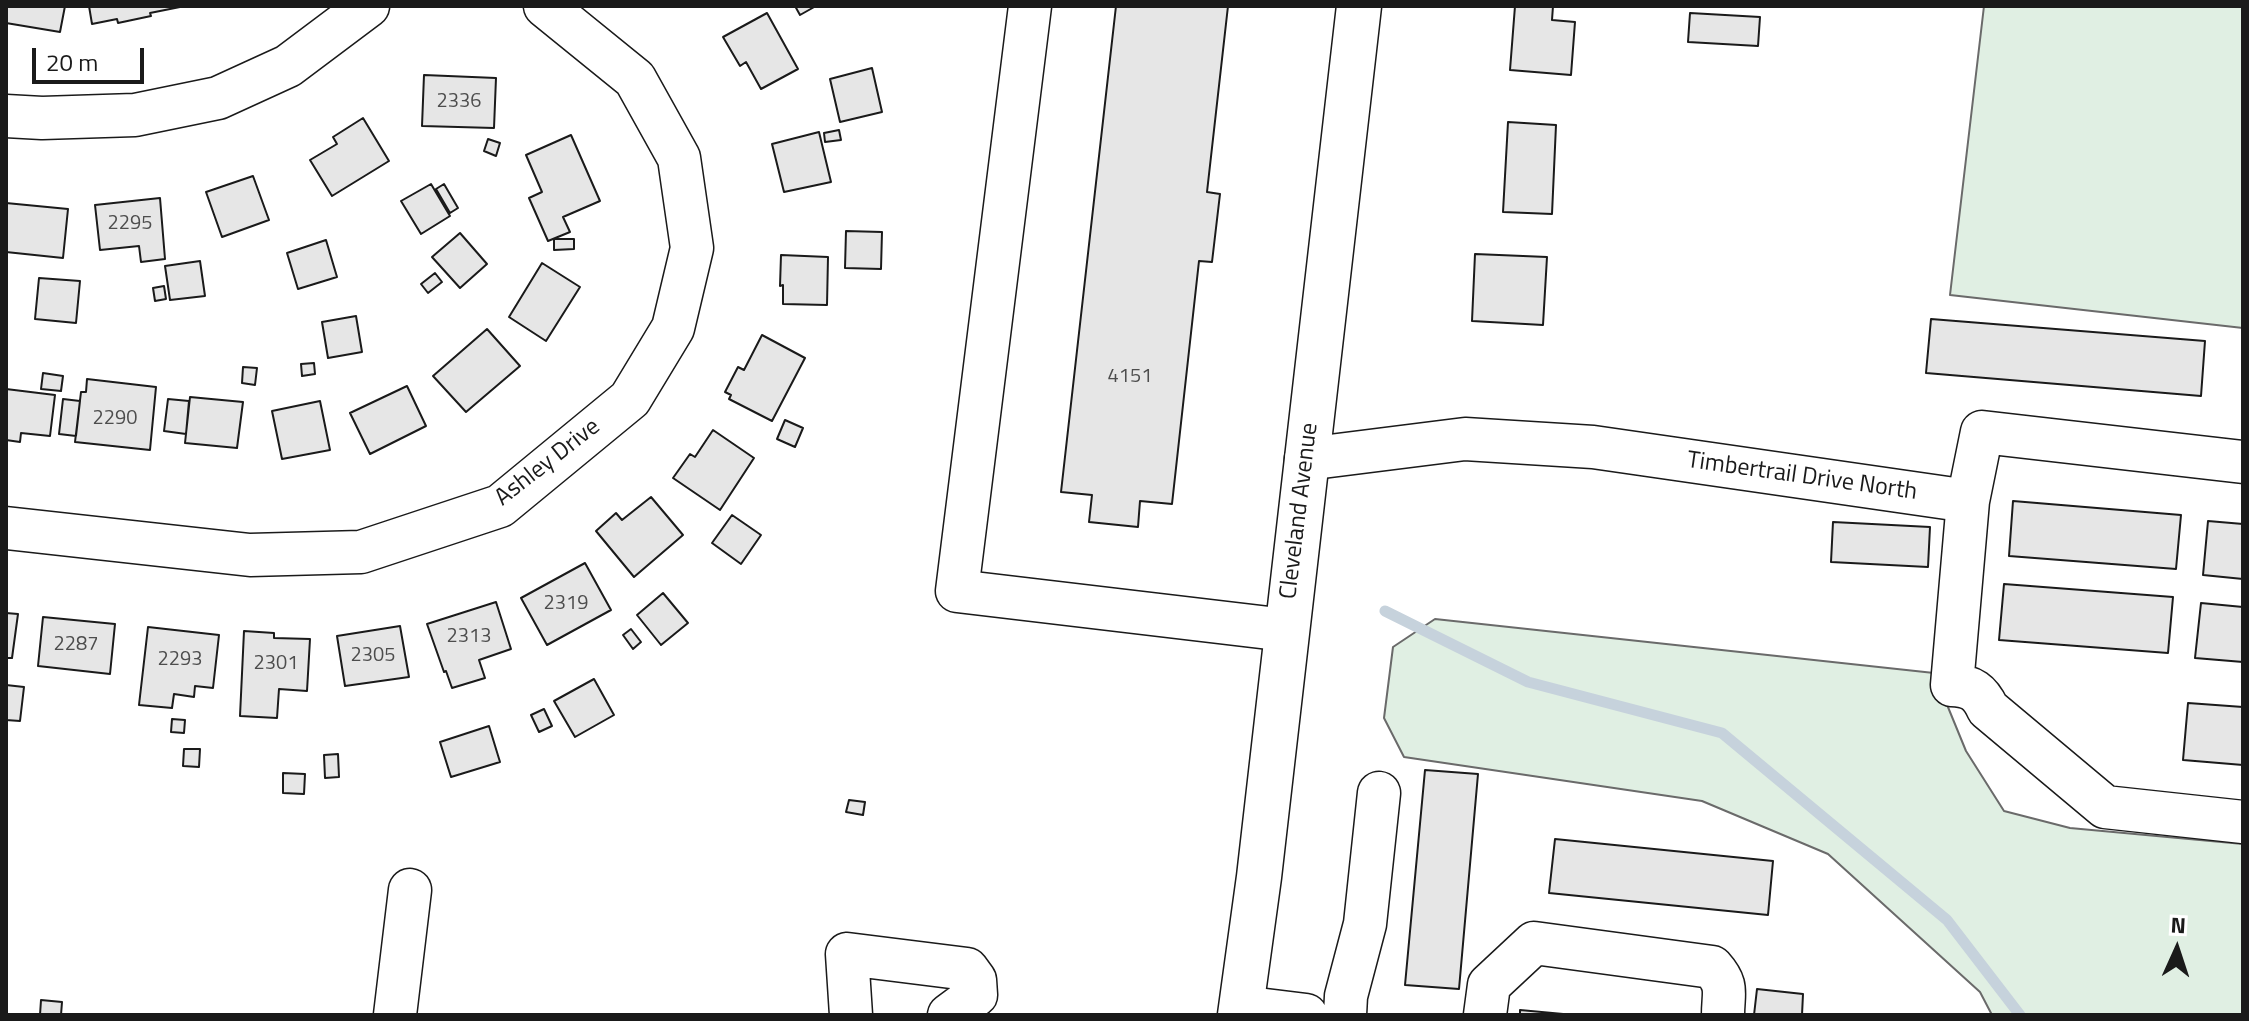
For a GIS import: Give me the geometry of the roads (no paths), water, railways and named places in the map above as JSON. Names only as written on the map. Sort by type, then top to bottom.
[{"type":"main road","name":"Cleveland Avenue","points":[[1240,1011],[1359,6]]},
{"type":"street","points":[[6,116],[135,115],[218,98],[288,66],[368,6]]},
{"type":"street","name":"Ashley Drive","points":[[6,528],[250,555],[361,552],[500,506],[630,399],[673,328],[692,248],[679,158],[635,79],[545,6]]},
{"type":"street","points":[[1030,6],[957,591],[1286,630]]},
{"type":"street","points":[[2243,462],[1982,432],[1968,501],[1952,685],[1969,686],[1981,695],[1988,709],[2105,807],[2243,822]]},
{"type":"street","name":"Timbertrail Drive North","points":[[1306,459],[1465,439],[1565,445],[1968,501]]},
{"type":"street","points":[[1345,1015],[1346,996],[1365,924],[1379,793]]},
{"type":"street","points":[[395,1015],[410,890]]},
{"type":"street","points":[[1485,1015],[1489,985],[1534,943],[1712,967],[1722,978],[1726,992],[1723,1015]]},
{"type":"street","points":[[851,1015],[847,954],[967,969],[975,980],[976,995],[949,1015]]},
{"type":"street","points":[[1240,1011],[1306,1015]]},
{"type":"waterway","points":[[1385,611],[1528,682],[1722,733],[1947,920],[2020,1015]]}]
